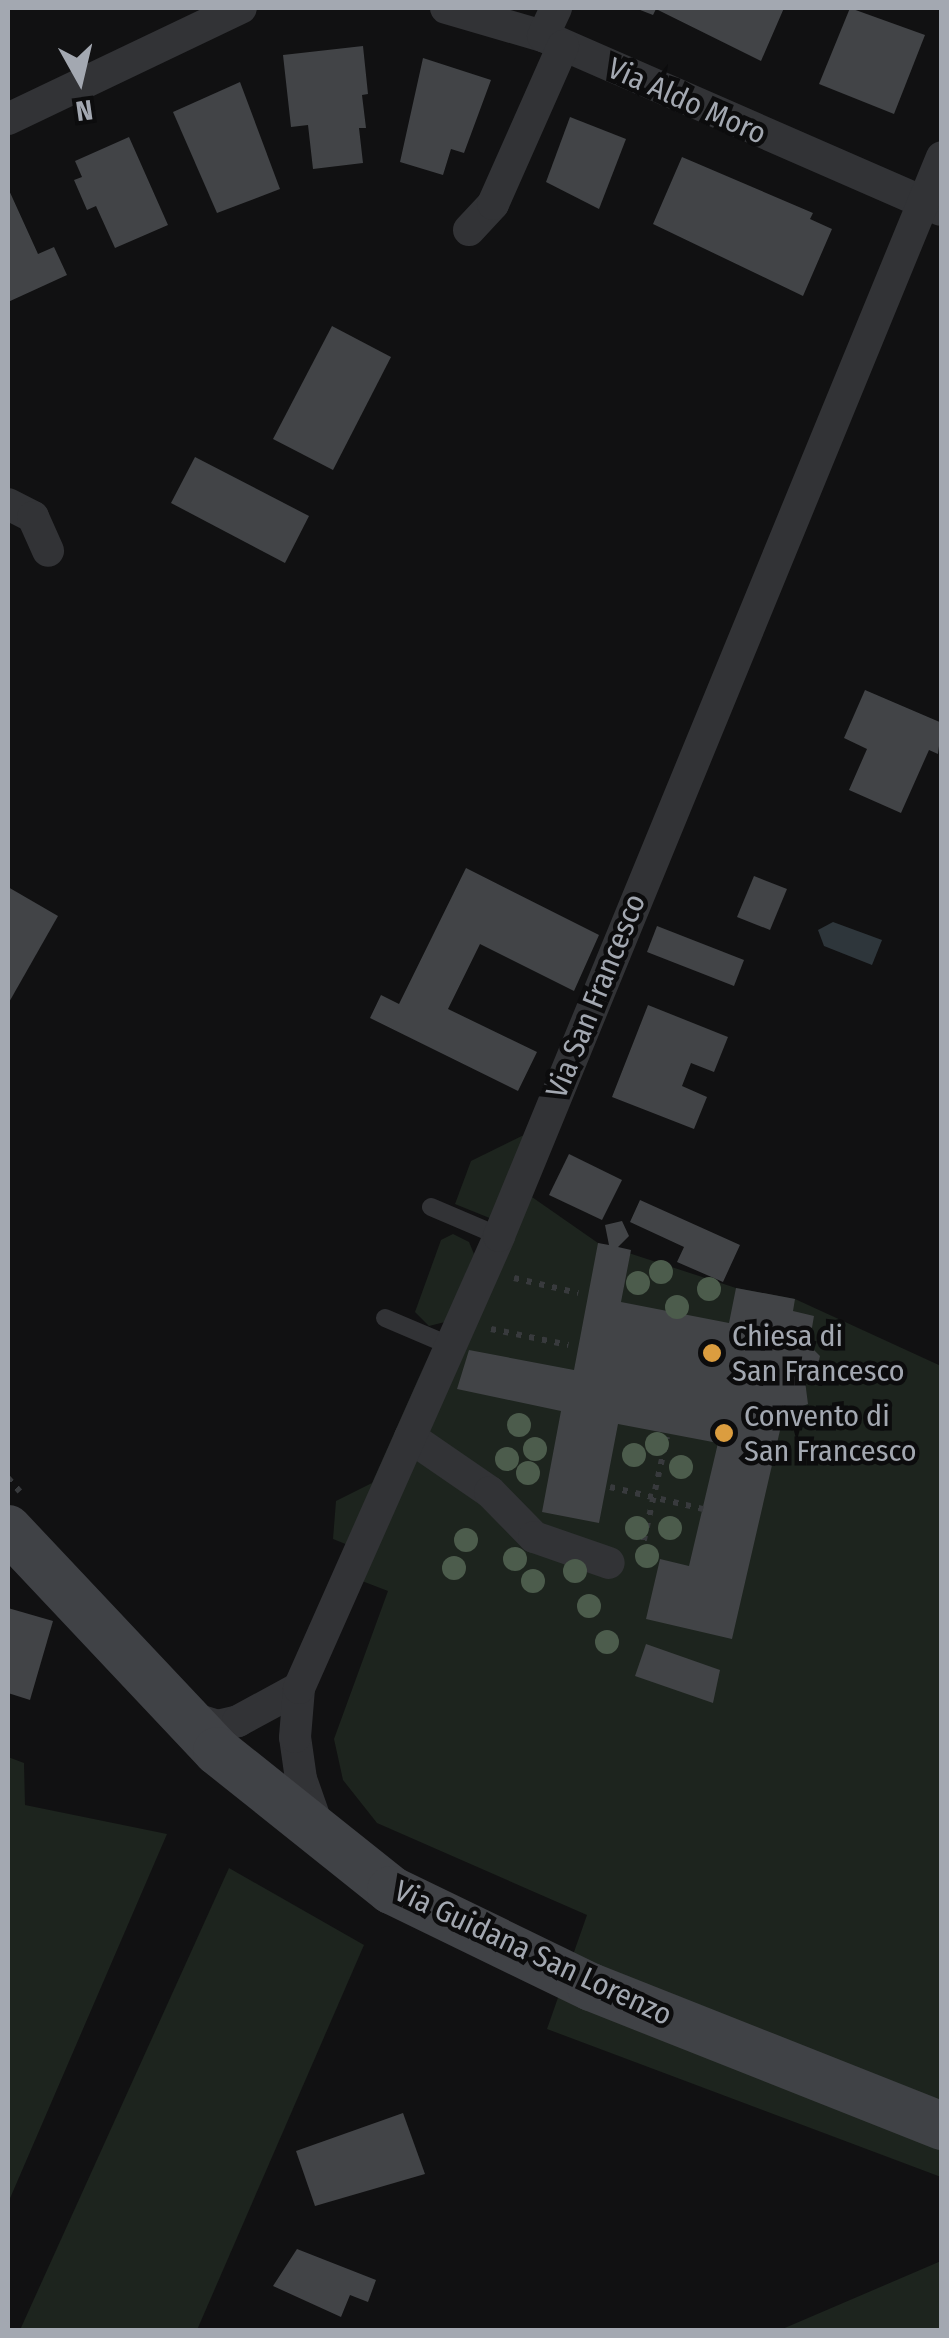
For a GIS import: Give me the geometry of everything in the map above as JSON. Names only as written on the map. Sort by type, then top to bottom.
[{"type":"street","points":[[12,115],[241,8]]},
{"type":"street","name":"Via Aldo Moro","points":[[446,8],[554,30],[933,207]]},
{"type":"street","points":[[470,230],[493,204],[554,30]]},
{"type":"street","name":"Via San Francesco","points":[[322,1838],[300,1778],[294,1736],[300,1688],[553,1106],[684,772],[933,207],[942,157]]},
{"type":"street","points":[[8,504],[33,517],[48,551]]},
{"type":"street","points":[[410,1437],[490,1492],[534,1536],[624,1561]]},
{"type":"street","name":"Via Guidana San Lorenzo","points":[[21,1518],[182,1715],[322,1838],[391,1890],[591,1987],[942,2126]]},
{"type":"street","points":[[182,1715],[217,1726],[238,1722],[300,1688]]},
{"type":"lane","points":[[430,1207],[498,1236]]},
{"type":"lane","points":[[385,1318],[455,1335]]},
{"type":"path","points":[[483,1272],[578,1293]]},
{"type":"path","points":[[455,1335],[568,1345]]},
{"type":"path","points":[[624,1561],[653,1497],[667,1437]]},
{"type":"path","points":[[8,1478],[21,1518]]},
{"type":"path","points":[[610,1486],[702,1509]]},
{"type":"shaded area","points":[[833,922],[882,940],[872,965],[824,946],[818,930]]},
{"type":"shaded area","points":[[530,1132],[492,1219],[455,1204],[471,1161]]},
{"type":"shaded area","points":[[519,1188],[598,1243],[736,1288],[795,1299],[941,1366],[941,2177],[547,2029],[587,1915],[377,1823],[343,1780],[334,1739],[388,1591],[349,1576]]},
{"type":"shaded area","points":[[453,1234],[469,1242],[474,1254],[445,1322],[429,1326],[415,1312],[441,1240]]},
{"type":"shaded area","points":[[428,1357],[348,1545],[333,1539],[336,1501],[372,1483]]},
{"type":"shaded area","points":[[8,1757],[24,1763],[25,1805],[167,1834],[8,2203]]},
{"type":"shaded area","points":[[229,1868],[364,1945],[197,2330],[20,2330]]},
{"type":"shaded area","points":[[941,2261],[941,2330],[780,2330]]},
{"type":"building","points":[[635,8],[784,8],[761,61],[656,9],[653,15]]},
{"type":"building","points":[[850,8],[925,35],[894,114],[819,84]]},
{"type":"building","points":[[363,46],[368,94],[362,95],[366,128],[359,128],[363,163],[313,169],[308,125],[291,127],[283,55]]},
{"type":"building","points":[[423,58],[491,80],[464,153],[451,149],[443,175],[400,162]]},
{"type":"building","points":[[240,82],[280,189],[217,213],[173,112]]},
{"type":"building","points":[[570,117],[626,139],[599,209],[546,182]]},
{"type":"building","points":[[129,137],[168,225],[115,248],[96,206],[87,210],[74,180],[82,177],[75,161]]},
{"type":"building","points":[[682,157],[813,213],[810,219],[832,229],[803,296],[653,224]]},
{"type":"building","points":[[8,188],[38,254],[54,247],[67,275],[8,302]]},
{"type":"building","points":[[332,326],[391,357],[333,470],[273,439]]},
{"type":"building","points":[[195,457],[309,516],[285,563],[171,503]]},
{"type":"building","points":[[865,690],[942,723],[938,754],[929,750],[901,813],[849,790],[867,749],[844,738]]},
{"type":"building","points":[[466,868],[599,935],[574,991],[480,944],[448,1009],[537,1052],[518,1091],[370,1018],[381,995],[399,1004]]},
{"type":"building","points":[[754,876],[787,889],[770,930],[737,917]]},
{"type":"building","points":[[8,887],[58,916],[8,1004]]},
{"type":"building","points":[[657,926],[744,960],[734,986],[647,952]]},
{"type":"building","points":[[648,1005],[728,1037],[714,1072],[691,1063],[682,1086],[707,1097],[694,1129],[612,1097]]},
{"type":"building","points":[[569,1154],[622,1180],[602,1220],[549,1195]]},
{"type":"building","points":[[640,1200],[740,1245],[723,1282],[677,1262],[684,1247],[630,1222]]},
{"type":"building","name":"Convento di San Francesco","points":[[622,1221],[629,1236],[618,1247],[631,1250],[621,1302],[729,1323],[736,1288],[795,1299],[793,1311],[814,1316],[809,1345],[820,1356],[816,1373],[805,1381],[808,1404],[784,1413],[732,1639],[646,1619],[660,1559],[689,1566],[718,1443],[618,1424],[599,1523],[542,1512],[561,1411],[457,1389],[469,1350],[574,1370],[598,1243],[609,1245],[605,1225]]},
{"type":"building","points":[[8,1608],[53,1621],[30,1700],[8,1693]]},
{"type":"building","points":[[646,1644],[720,1670],[713,1703],[635,1676]]},
{"type":"building","points":[[403,2113],[425,2174],[315,2206],[296,2151]]},
{"type":"building","points":[[297,2249],[376,2280],[368,2302],[350,2295],[341,2317],[273,2286]]},
{"type":"place","name":"Chiesa di San Francesco","points":[[712,1353]]},
{"type":"place","name":"Convento di San Francesco","points":[[724,1433]]}]
